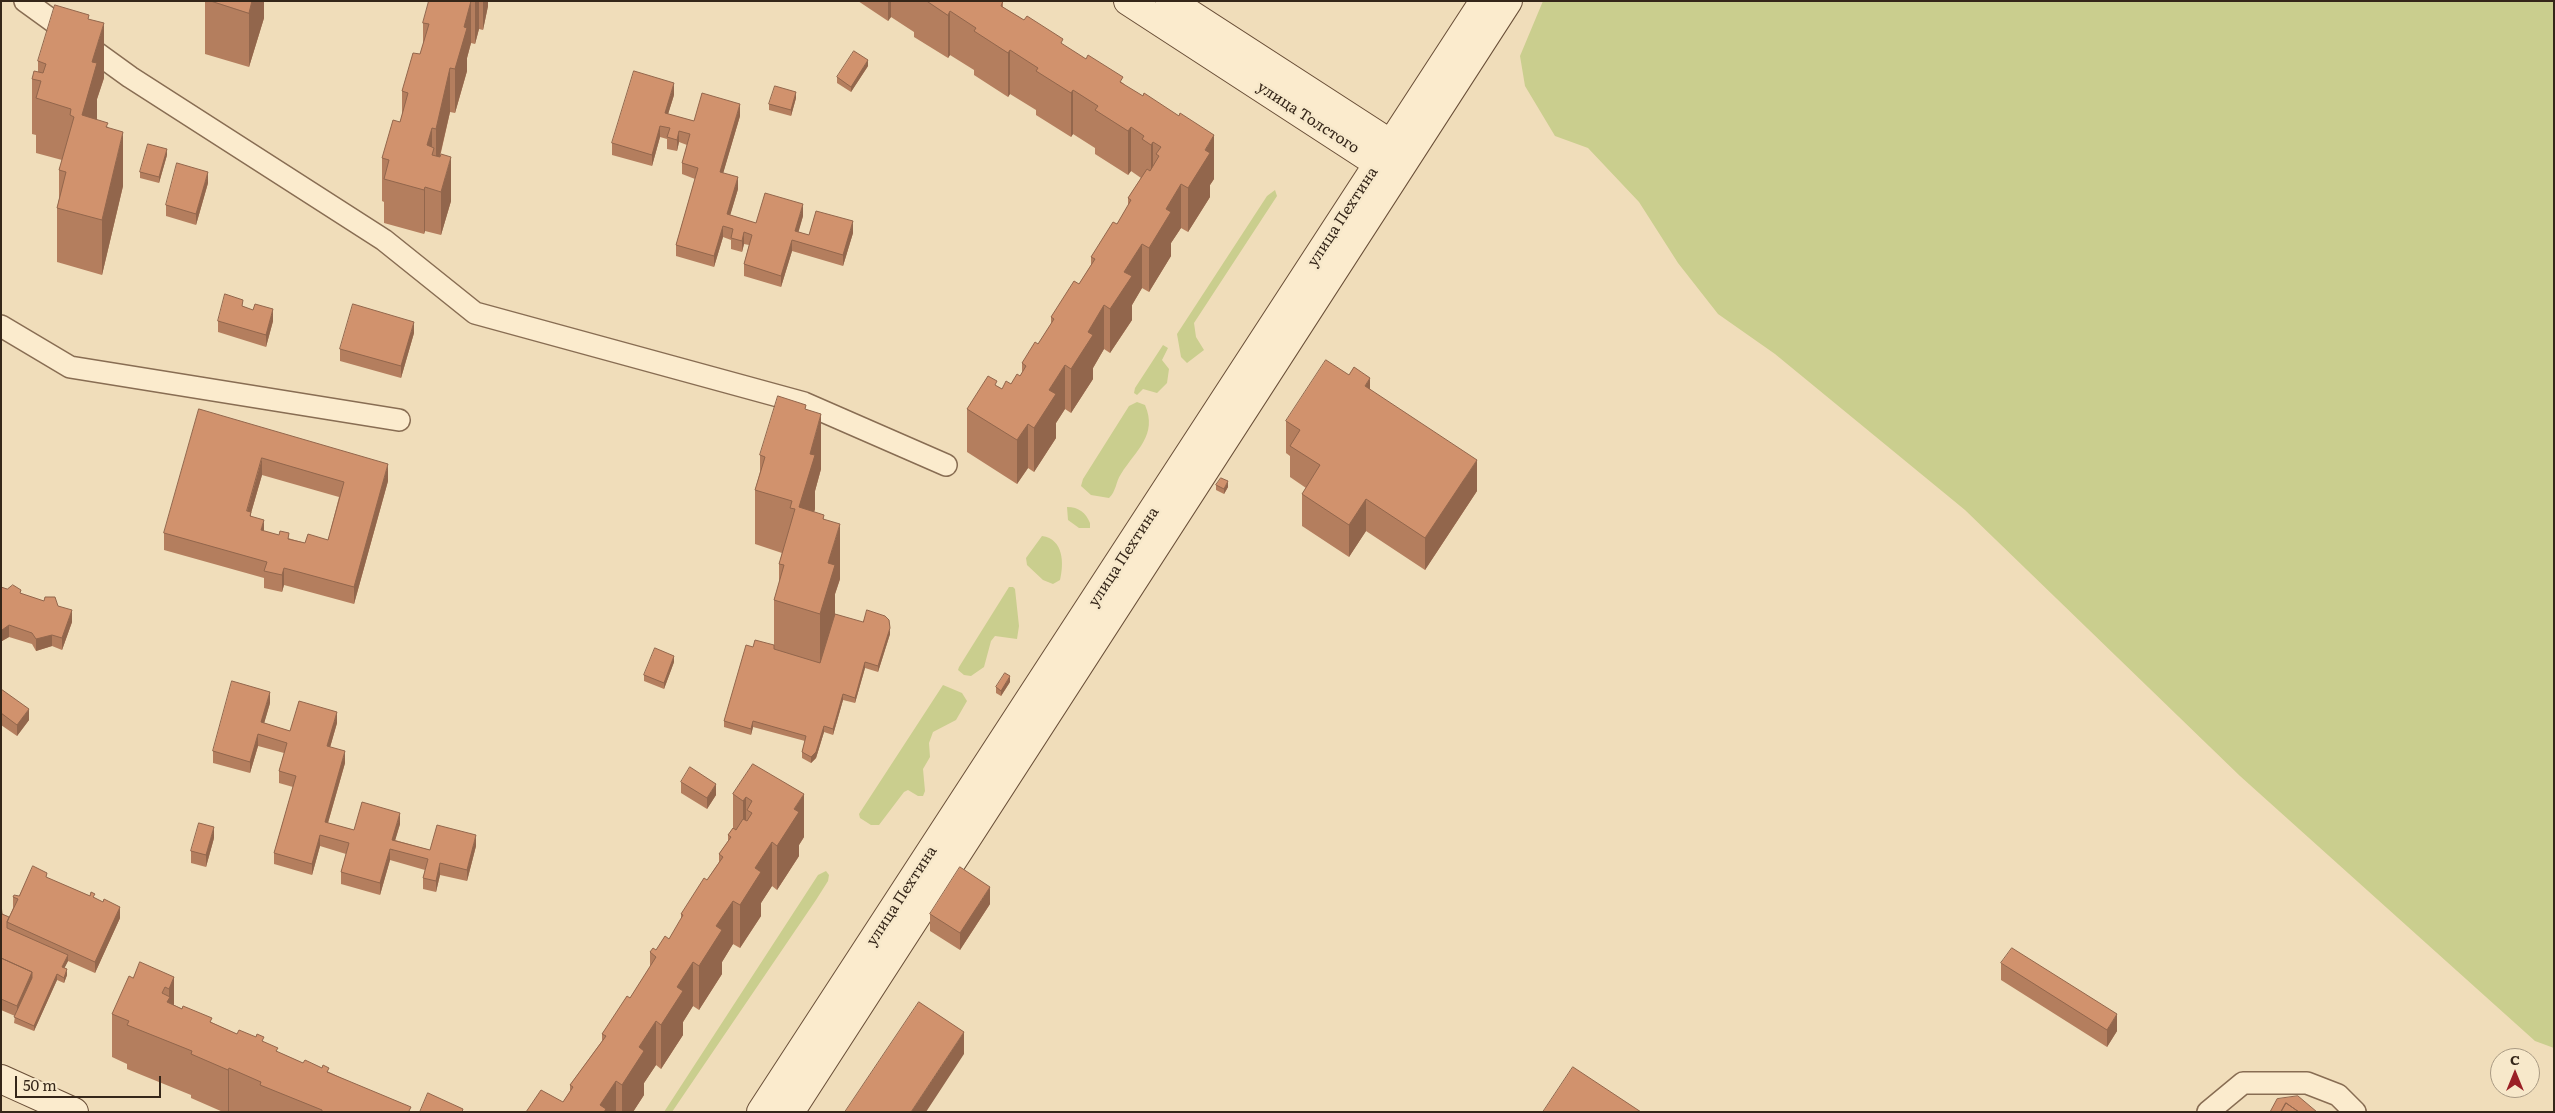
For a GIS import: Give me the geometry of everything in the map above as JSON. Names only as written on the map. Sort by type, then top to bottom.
[{"type":"street","points":[[25,1],[130,77],[384,240],[475,313],[804,403],[946,465]]},
{"type":"street","name":"улица Толстого","points":[[1128,1],[1390,158]]},
{"type":"street","name":"улица Толстого","points":[[1170,1],[1390,158]]},
{"type":"street","name":"улица Пехтина","points":[[790,1112],[1390,158],[1484,1]]},
{"type":"street","name":"улица Пехтина","points":[[761,1112],[1113,574],[1390,158],[1508,1]]},
{"type":"street","points":[[1,326],[70,367],[399,420]]},
{"type":"street","points":[[1,1078],[74,1112]]},
{"type":"street","points":[[2208,1112],[2243,1083],[2307,1083],[2338,1095],[2355,1112]]},
{"type":"green space","points":[[1543,1],[2554,1],[2554,1048],[2535,1041],[2240,776],[1965,510],[1775,354],[1718,314],[1678,263],[1639,202],[1588,148],[1555,136],[1525,86],[1520,56]]},
{"type":"green space","points":[[1275,190],[1277,196],[1194,323],[1196,337],[1204,350],[1187,363],[1181,357],[1177,334],[1267,196]]},
{"type":"green space","points":[[1163,345],[1168,348],[1162,360],[1169,369],[1167,383],[1157,393],[1143,389],[1137,395],[1134,393],[1135,388]]},
{"type":"green space","points":[[1137,402],[1145,405],[1148,416],[1149,425],[1144,442],[1121,474],[1109,498],[1091,495],[1081,486],[1083,479],[1129,406]]},
{"type":"green space","points":[[1067,507],[1078,509],[1084,514],[1090,523],[1090,528],[1079,528],[1068,520]]},
{"type":"green space","points":[[1042,536],[1055,542],[1061,553],[1062,567],[1060,580],[1053,584],[1043,580],[1027,565],[1026,558]]},
{"type":"green space","points":[[1009,587],[1015,589],[1019,626],[1017,639],[995,636],[991,641],[984,667],[971,676],[964,675],[958,670],[959,667]]},
{"type":"green space","points":[[943,685],[962,693],[967,701],[956,720],[933,732],[929,743],[930,757],[923,769],[925,791],[923,796],[918,796],[908,790],[904,792],[879,825],[871,825],[860,818],[859,814]]},
{"type":"green space","points":[[826,871],[829,875],[828,881],[816,900],[672,1112],[664,1112],[818,875]]},
{"type":"building","points":[[211,1],[252,1],[249,13]]},
{"type":"building","points":[[429,1],[471,1],[464,27],[467,28],[455,69],[450,68],[436,129],[432,128],[427,145],[434,148],[432,155],[440,157],[441,154],[451,157],[441,192],[425,187],[424,190],[384,179],[389,160],[382,158],[393,120],[400,122],[408,93],[402,91],[413,53],[420,54],[429,24],[423,23]]},
{"type":"building","points":[[927,1],[1003,1],[1001,6],[1024,20],[1027,16],[1063,39],[1061,43],[1086,59],[1088,55],[1123,77],[1120,82],[1143,96],[1144,93],[1179,116],[1180,113],[1214,135],[1205,150],[1210,153],[1188,188],[1181,184],[1166,209],[1171,212],[1149,248],[1142,244],[1124,272],[1132,276],[1110,309],[1104,305],[1088,332],[1093,335],[1071,369],[1065,365],[1049,390],[1056,394],[1034,428],[1028,424],[1017,440],[967,409],[988,376],[997,381],[995,385],[1002,389],[1006,381],[1011,384],[1017,374],[1020,376],[1026,366],[1022,363],[1035,342],[1038,344],[1054,319],[1051,317],[1074,281],[1079,284],[1095,259],[1091,257],[1113,222],[1117,224],[1131,200],[1128,198],[1147,169],[1150,171],[1159,156],[1156,154],[1161,147],[1153,142],[1151,145],[1142,139],[1144,136],[1131,127],[1128,131],[1095,110],[1098,106],[1073,90],[1071,93],[1036,71],[1038,68],[1010,50],[1008,53],[974,31],[976,28],[950,11],[948,15]]},
{"type":"building","points":[[55,5],[89,15],[88,19],[104,23],[92,62],[97,63],[82,115],[108,123],[106,127],[123,132],[102,220],[57,208],[66,172],[59,170],[74,117],[70,115],[71,109],[36,98],[41,81],[32,79],[34,71],[43,73],[46,64],[38,61]]},
{"type":"building","points":[[854,51],[868,60],[851,87],[837,77]]},
{"type":"building","points":[[634,71],[674,83],[665,113],[694,121],[702,93],[740,104],[720,172],[738,177],[727,214],[756,223],[765,193],[803,204],[795,231],[809,235],[816,211],[853,221],[843,255],[792,240],[781,276],[744,264],[752,235],[744,232],[742,241],[731,238],[733,229],[723,226],[714,256],[676,245],[698,168],[682,163],[690,134],[679,131],[677,140],[667,137],[670,128],[660,126],[652,155],[612,143]]},
{"type":"building","points":[[775,86],[796,92],[791,110],[769,104]]},
{"type":"building","points":[[148,144],[167,149],[159,177],[140,172]]},
{"type":"building","points":[[177,163],[208,172],[196,214],[166,205]]},
{"type":"building","points":[[225,294],[243,300],[242,306],[253,310],[255,304],[273,309],[266,335],[218,321]]},
{"type":"building","points":[[353,304],[414,322],[401,366],[340,349]]},
{"type":"building","points":[[1326,360],[1349,375],[1354,367],[1370,378],[1365,386],[1477,460],[1425,538],[1366,499],[1349,525],[1302,494],[1320,465],[1290,446],[1300,430],[1286,421]]},
{"type":"building","points":[[778,396],[806,405],[805,409],[821,414],[810,454],[815,455],[799,507],[824,515],[823,519],[840,524],[828,563],[835,565],[820,614],[774,600],[784,565],[779,564],[795,509],[790,508],[792,501],[755,490],[765,457],[760,455]]},
{"type":"building","points":[[199,409],[388,464],[354,587],[284,568],[282,575],[264,571],[267,562],[164,533]],"holes":[[[262,458],[344,482],[328,540],[308,534],[305,543],[288,539],[289,533],[280,531],[279,535],[261,530],[264,520],[250,516],[251,512],[247,511]]]},
{"type":"building","points":[[1221,478],[1228,481],[1224,489],[1216,485]]},
{"type":"building","points":[[13,585],[21,590],[20,593],[44,601],[45,597],[55,597],[58,606],[72,610],[62,638],[52,635],[36,639],[32,633],[9,625],[2,630],[1,587],[7,589]]},
{"type":"building","points":[[867,610],[885,616],[889,620],[890,628],[878,666],[865,662],[855,698],[843,694],[833,729],[824,726],[816,752],[811,757],[802,752],[806,736],[753,721],[751,729],[724,721],[746,645],[753,647],[755,640],[774,645],[774,649],[820,663],[835,614],[863,622]]},
{"type":"building","points":[[655,648],[674,656],[664,683],[644,675]]},
{"type":"building","points":[[1005,673],[1010,676],[1001,691],[996,687]]},
{"type":"building","points":[[232,681],[270,692],[261,722],[290,731],[299,701],[337,712],[327,746],[345,751],[325,822],[354,830],[362,802],[400,813],[392,840],[430,850],[437,825],[476,835],[467,870],[440,863],[436,881],[423,878],[428,859],[390,849],[380,883],[341,872],[349,843],[320,835],[312,864],[274,853],[296,776],[279,771],[287,743],[258,734],[250,762],[213,751]]},
{"type":"building","points":[[1,689],[29,709],[17,725],[1,713]]},
{"type":"building","points":[[753,764],[804,794],[794,809],[799,812],[777,846],[772,842],[755,868],[761,872],[740,905],[733,901],[716,926],[722,930],[699,966],[693,962],[677,987],[683,991],[661,1025],[656,1021],[639,1047],[644,1051],[622,1085],[616,1081],[600,1105],[606,1109],[604,1112],[526,1112],[541,1090],[563,1102],[573,1087],[570,1085],[606,1036],[602,1034],[627,996],[630,998],[656,957],[650,952],[653,948],[656,950],[665,936],[669,939],[683,915],[681,914],[704,878],[707,880],[723,857],[719,854],[731,837],[728,835],[733,828],[736,830],[743,819],[747,821],[752,813],[747,810],[752,801],[746,797],[743,801],[733,794]]},
{"type":"building","points":[[690,767],[716,784],[707,798],[681,782]]},
{"type":"building","points":[[199,823],[214,827],[206,855],[191,851]]},
{"type":"building","points":[[33,866],[47,873],[46,877],[90,896],[91,892],[95,894],[93,897],[103,902],[104,899],[120,907],[95,962],[7,922],[18,899],[13,897],[14,895],[19,896]]},
{"type":"building","points":[[960,867],[990,887],[960,933],[930,914]]},
{"type":"building","points":[[1,904],[2,914],[9,917],[7,928],[68,955],[62,967],[67,969],[64,978],[57,974],[34,1026],[14,1017],[32,978],[32,972],[1,958]]},
{"type":"building","points":[[2012,948],[2117,1014],[2107,1030],[2001,963]]},
{"type":"building","points":[[1,958],[32,972],[17,1006],[1,999]]},
{"type":"building","points":[[140,962],[174,977],[169,989],[165,987],[162,993],[170,997],[167,1002],[182,1009],[183,1006],[212,1018],[210,1022],[237,1034],[239,1030],[256,1037],[257,1034],[264,1037],[262,1041],[278,1048],[276,1051],[303,1063],[305,1060],[322,1068],[323,1065],[329,1068],[327,1072],[411,1107],[410,1112],[322,1112],[322,1110],[260,1085],[261,1082],[191,1054],[192,1051],[127,1025],[129,1021],[112,1014],[129,976],[133,978]]},
{"type":"building","points":[[919,1002],[964,1032],[911,1112],[845,1112]]},
{"type":"building","points":[[1573,1067],[1641,1112],[1543,1112]]},
{"type":"building","points":[[428,1093],[463,1109],[462,1112],[420,1112]]},
{"type":"building","points":[[2298,1096],[2317,1112],[2299,1112],[2286,1103],[2281,1112],[2270,1112],[2277,1099]]},
{"type":"building","points":[[2286,1103],[2299,1112],[2281,1112]]}]
